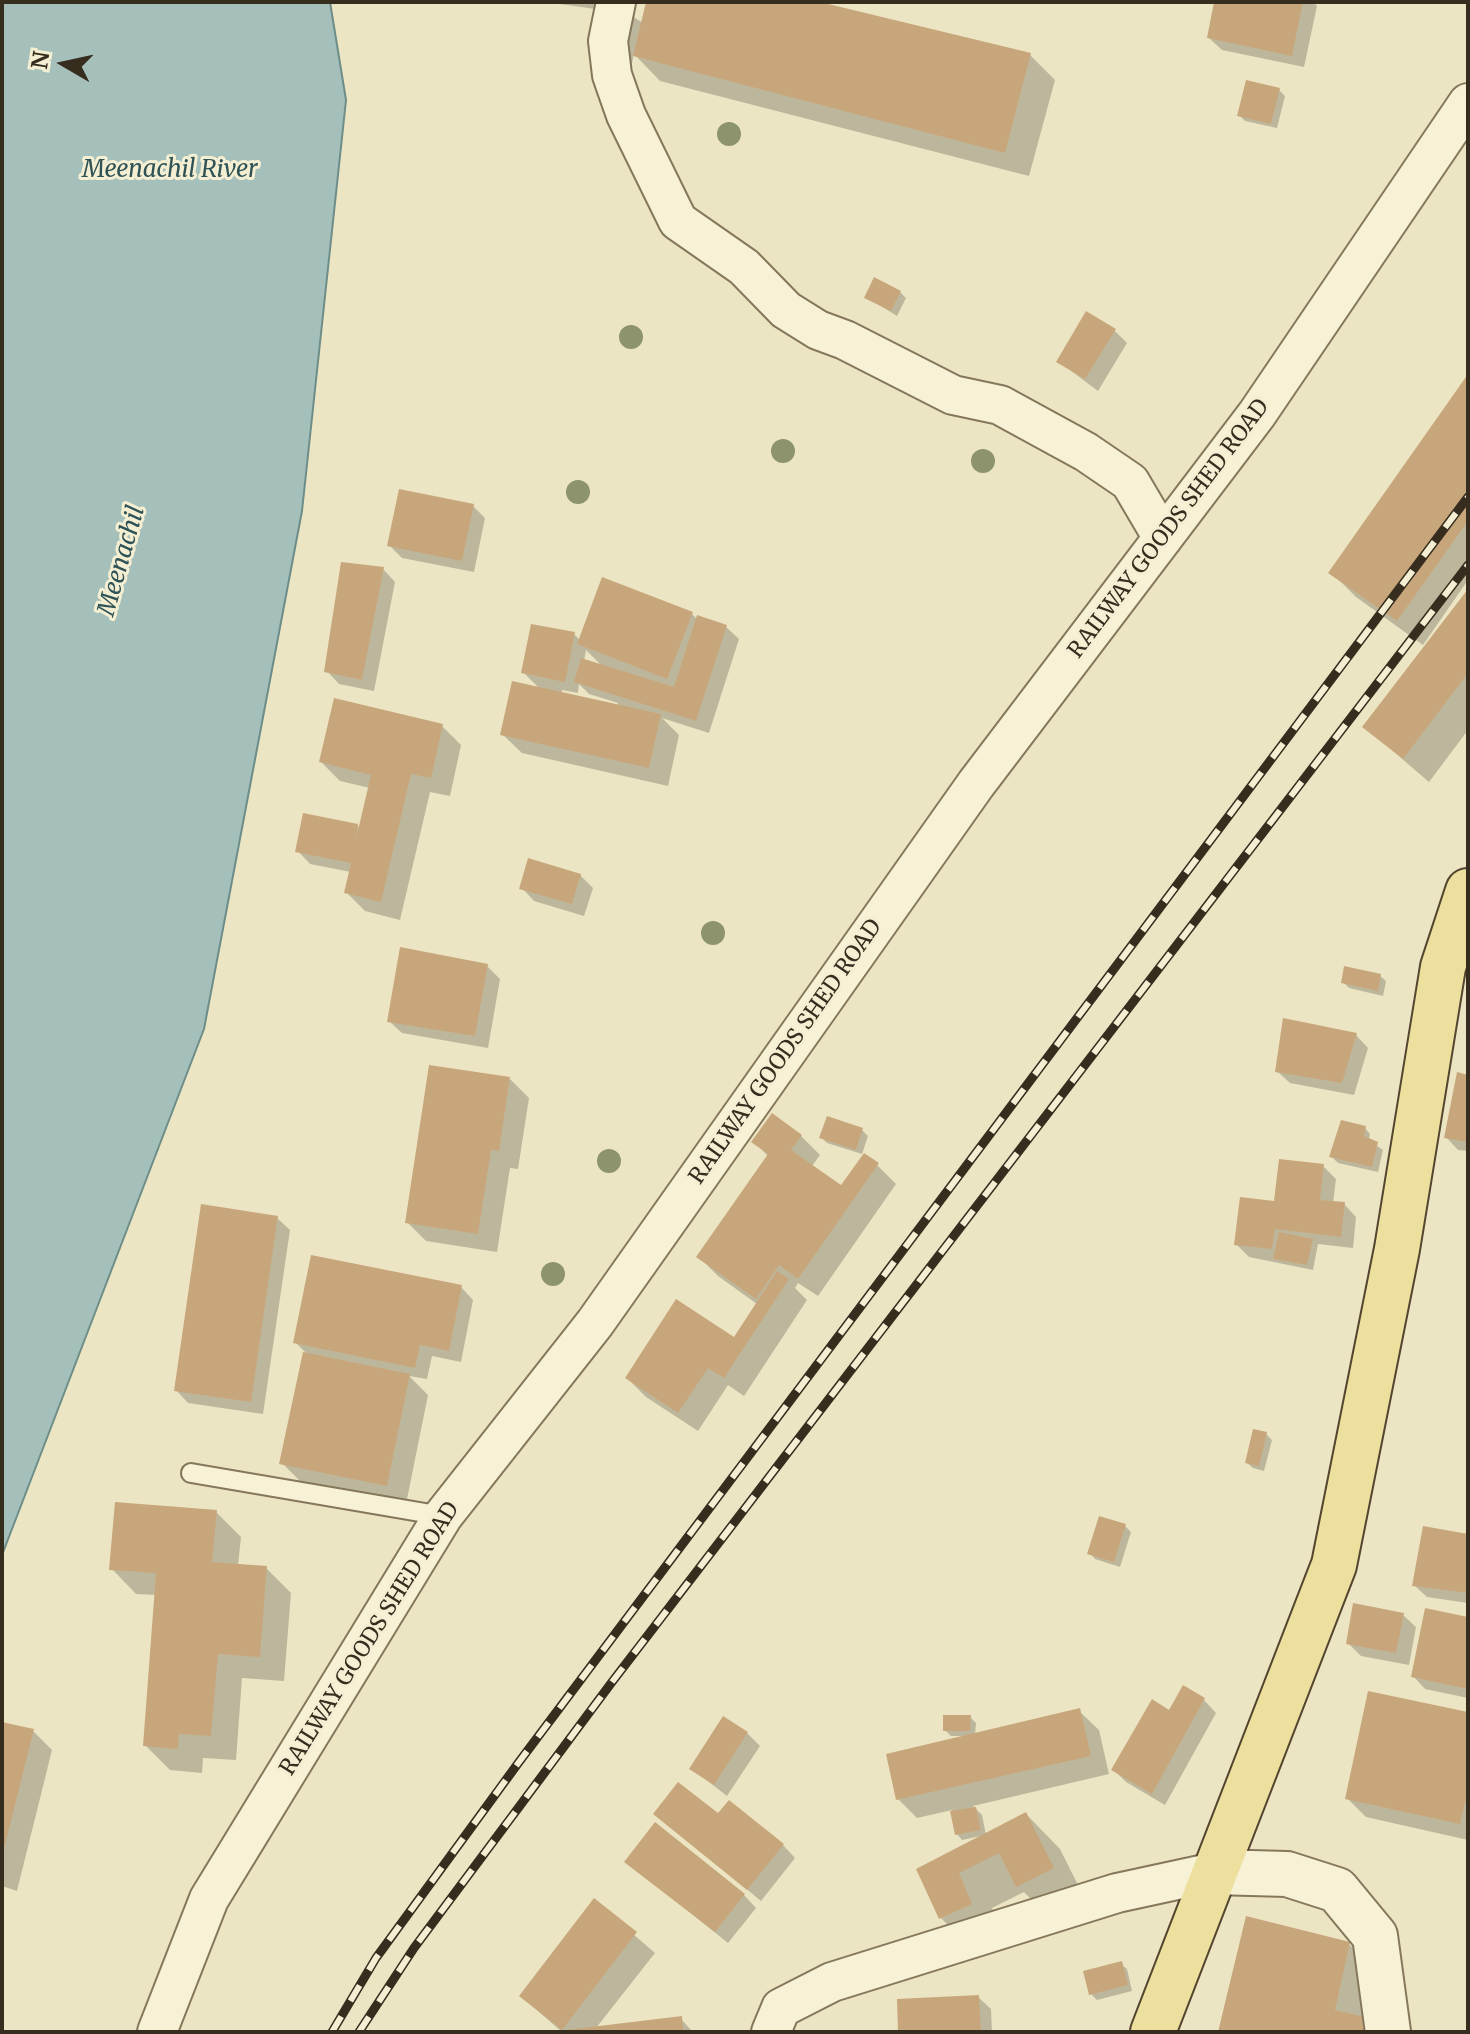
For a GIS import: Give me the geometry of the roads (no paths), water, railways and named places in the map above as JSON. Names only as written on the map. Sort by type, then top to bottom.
[{"type":"main road","points":[[1153,2032],[1334,1565],[1397,1249],[1443,967],[1468,891]]},
{"type":"street","points":[[616,2],[608,41],[612,75],[626,115],[678,221],[744,267],[786,310],[818,330],[845,340],[953,395],[1000,405],[1086,452],[1130,482],[1163,538]]},
{"type":"street","name":"RAILWAY GOODS SHED ROAD","points":[[157,2032],[209,1899],[443,1516],[595,1323],[976,784],[1257,414],[1468,103]]},
{"type":"street","points":[[771,2032],[781,2008],[832,1982],[1117,1893],[1214,1872],[1287,1874],[1337,1890],[1375,1936],[1388,2032]]},
{"type":"lane","points":[[191,1473],[443,1516]]},
{"type":"water","name":"Meenachil River","points":[[2,2],[330,2],[346,100],[302,511],[204,1029],[2,1555]]},
{"type":"railway","points":[[332,2032],[376,1958],[519,1762],[1468,497]]},
{"type":"railway","points":[[359,2032],[414,1948],[612,1682],[1468,565]]},
{"type":"water label","name":"Meenachil","points":[[122,561]]}]
